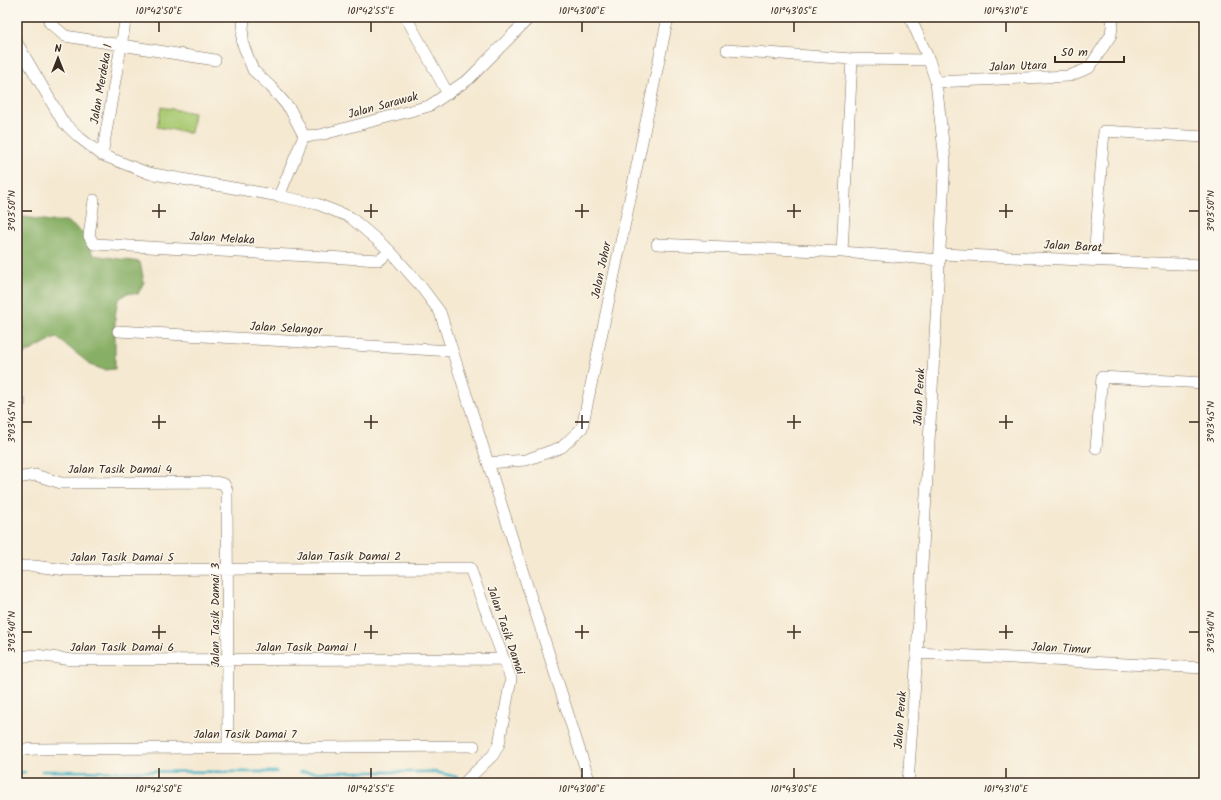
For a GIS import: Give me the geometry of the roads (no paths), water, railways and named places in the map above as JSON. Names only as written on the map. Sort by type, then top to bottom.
[{"type":"street","name":"Jalan Merdeka 1","points":[[102,155],[126,17]]},
{"type":"street","points":[[244,17],[242,42],[253,70],[271,87],[290,109],[304,136],[279,196]]},
{"type":"street","points":[[406,17],[448,94]]},
{"type":"street","name":"Jalan Johor","points":[[488,462],[526,460],[562,447],[582,428],[668,17]]},
{"type":"street","name":"Jalan Perak","points":[[908,783],[917,653],[945,160],[936,82],[929,60],[910,17]]},
{"type":"street","name":"Jalan Utara","points":[[936,82],[1069,76],[1089,68],[1111,35],[1113,17]]},
{"type":"street","name":"Jalan Sarawak","points":[[304,136],[320,135],[429,106],[469,79],[527,18]]},
{"type":"street","points":[[49,22],[65,36],[214,60]]},
{"type":"street","points":[[17,43],[63,122],[80,138],[102,155],[148,172],[317,204],[350,217],[390,251],[419,284],[440,312],[590,783]]},
{"type":"street","points":[[727,50],[852,59],[929,60]]},
{"type":"street","points":[[842,252],[852,59]]},
{"type":"street","points":[[1094,260],[1104,131],[1204,137]]},
{"type":"street","name":"Jalan Melaka","points":[[94,200],[89,236],[94,244],[380,260],[390,251]]},
{"type":"street","name":"Jalan Barat","points":[[657,244],[940,257],[1094,260],[1204,265]]},
{"type":"street","name":"Jalan Selangor","points":[[118,332],[452,351]]},
{"type":"street","points":[[1096,448],[1102,377],[1204,383]]},
{"type":"street","name":"Jalan Tasik Damai 4","points":[[17,478],[35,475],[61,483],[216,482],[224,484]]},
{"type":"street","name":"Jalan Tasik Damai 3","points":[[224,484],[228,490],[228,748]]},
{"type":"street","name":"Jalan Tasik Damai 5","points":[[17,566],[34,566],[67,570],[228,569]]},
{"type":"street","name":"Jalan Tasik Damai 2","points":[[228,569],[470,568]]},
{"type":"street","name":"Jalan Tasik Damai","points":[[464,783],[493,755],[499,744],[511,679],[470,568]]},
{"type":"street","name":"Jalan Timur","points":[[917,653],[1204,668]]},
{"type":"street","name":"Jalan Tasik Damai 6","points":[[17,657],[36,655],[74,660],[228,660]]},
{"type":"street","name":"Jalan Tasik Damai 1","points":[[228,660],[504,659]]},
{"type":"street","name":"Jalan Tasik Damai 7","points":[[17,750],[474,746]]},
{"type":"waterway","points":[[42,771],[277,772]]},
{"type":"waterway","points":[[17,773],[25,772]]},
{"type":"waterway","points":[[300,772],[435,772],[457,777]]}]
